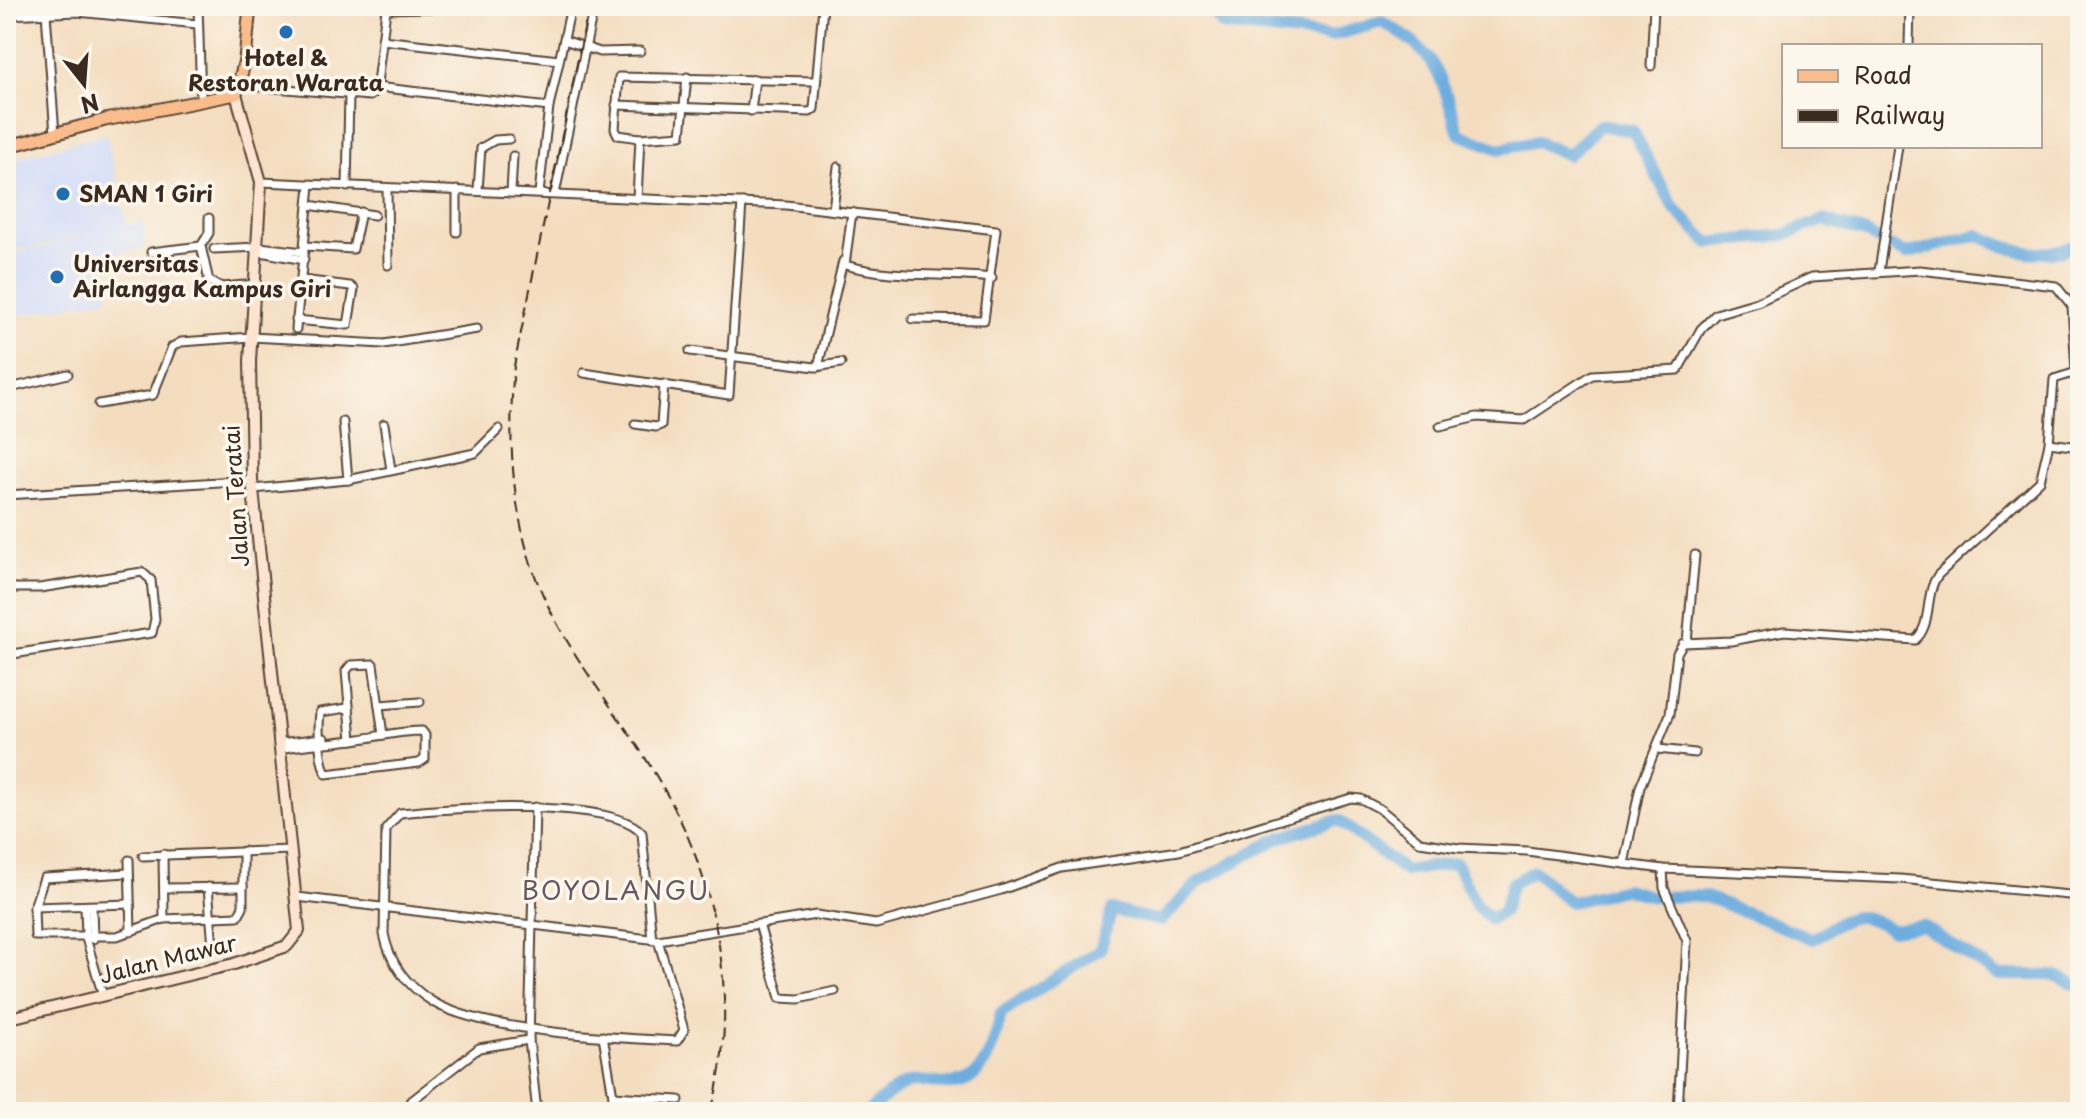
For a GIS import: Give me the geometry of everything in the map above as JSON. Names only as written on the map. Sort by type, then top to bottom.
[{"type":"main road","points":[[6,147],[238,89],[250,6]]},
{"type":"street","points":[[198,6],[201,100]]},
{"type":"street","points":[[238,89],[370,96],[376,87],[385,13],[389,7],[523,6]]},
{"type":"street","points":[[539,193],[549,107],[569,16],[566,6]]},
{"type":"street","points":[[555,194],[594,6]]},
{"type":"street","points":[[616,105],[810,112],[814,109],[814,81],[823,6]]},
{"type":"street","points":[[1651,66],[1654,6]]},
{"type":"street","points":[[1909,44],[1910,6]]},
{"type":"street","points":[[46,13],[55,134]]},
{"type":"street","points":[[6,15],[114,15],[197,24]]},
{"type":"street","points":[[382,40],[559,60]]},
{"type":"street","points":[[564,40],[614,53],[640,51]]},
{"type":"street","points":[[687,77],[681,135],[640,138],[615,132],[618,79],[622,76],[687,77],[814,81]]},
{"type":"street","points":[[751,111],[755,79]]},
{"type":"street","points":[[376,87],[549,107]]},
{"type":"street","name":"Jalan Teratai","points":[[238,89],[261,182],[251,337],[252,484],[278,746],[297,897]]},
{"type":"street","points":[[347,187],[349,95]]},
{"type":"street","points":[[637,199],[640,138]]},
{"type":"street","points":[[478,190],[481,148],[495,140],[509,139]]},
{"type":"street","points":[[1879,271],[1898,148]]},
{"type":"street","points":[[511,192],[513,156]]},
{"type":"street","points":[[833,210],[838,167]]},
{"type":"street","points":[[261,182],[742,203],[995,229],[997,234],[986,316],[981,321],[913,319]]},
{"type":"street","points":[[302,280],[354,289],[348,326],[296,324],[310,185]]},
{"type":"street","points":[[387,188],[388,265]]},
{"type":"street","points":[[457,190],[457,232]]},
{"type":"street","points":[[584,373],[729,395],[742,203]]},
{"type":"street","points":[[309,205],[374,215]]},
{"type":"street","points":[[214,249],[304,253],[353,249],[361,212]]},
{"type":"street","points":[[818,367],[852,212]]},
{"type":"street","points":[[209,218],[209,233],[201,246],[207,278],[222,287],[256,284]]},
{"type":"street","points":[[151,252],[201,246]]},
{"type":"street","points":[[843,259],[849,266],[924,277],[947,274],[992,278]]},
{"type":"street","points":[[1440,426],[1477,417],[1524,420],[1592,375],[1678,370],[1701,329],[1716,314],[1757,302],[1812,277],[1920,270],[2056,286],[2072,306],[2078,371],[2054,379],[2049,443],[2037,486],[1956,557],[1931,584],[1924,628],[1915,640],[1784,631],[1731,641],[1687,642],[1680,646],[1673,703],[1658,749],[1640,787],[1624,864]]},
{"type":"street","points":[[99,404],[153,395],[163,363],[175,344],[251,337],[384,344],[477,329]]},
{"type":"street","points":[[690,351],[818,367],[841,363]]},
{"type":"street","points":[[6,389],[68,374]]},
{"type":"street","points":[[635,424],[661,425],[664,384]]},
{"type":"street","points":[[343,422],[348,480]]},
{"type":"street","points":[[384,424],[391,470]]},
{"type":"street","points":[[6,495],[348,480],[475,453],[499,429]]},
{"type":"street","points":[[2049,443],[2080,447]]},
{"type":"street","points":[[1687,642],[1695,555]]},
{"type":"street","points":[[6,588],[33,589],[142,572],[151,580],[155,619],[152,633],[6,655]]},
{"type":"street","points":[[352,737],[347,667],[368,662],[374,667],[383,735]]},
{"type":"street","points":[[379,705],[420,702]]},
{"type":"street","points":[[278,746],[321,741],[352,737],[422,731],[425,735],[425,759],[419,763],[326,774],[321,741],[320,712],[348,708]]},
{"type":"street","points":[[1658,749],[1695,753]]},
{"type":"street","points":[[297,897],[655,940],[816,915],[876,924],[1001,890],[1062,868],[1179,851],[1351,798],[1380,809],[1420,842],[1527,851],[1663,869],[1900,879],[2080,896]]},
{"type":"street","points":[[535,807],[529,1040],[537,1112]]},
{"type":"street","points":[[535,807],[591,813],[638,828],[642,835],[655,940],[680,1012],[683,1036],[677,1041],[603,1036],[456,1013],[434,1003],[413,988],[394,966],[387,951],[386,909],[383,839],[394,816],[535,807]]},
{"type":"street","points":[[143,856],[291,850]]},
{"type":"street","points":[[128,873],[44,878],[34,907],[35,936],[90,940],[131,932],[149,922],[164,919],[241,915],[243,851]]},
{"type":"street","points":[[163,854],[164,919]]},
{"type":"street","points":[[129,860],[131,932]]},
{"type":"street","points":[[1663,869],[1664,888],[1685,934],[1688,958],[1678,1112]]},
{"type":"street","points":[[208,887],[208,918],[213,946]]},
{"type":"street","points":[[164,888],[243,887]]},
{"type":"street","name":"Jalan Mawar","points":[[6,1019],[234,964],[287,946],[299,931],[297,897]]},
{"type":"street","points":[[34,907],[130,904]]},
{"type":"street","points":[[89,906],[90,940],[103,996]]},
{"type":"street","points":[[759,924],[780,998],[799,999],[835,991]]},
{"type":"street","points":[[553,1112],[592,1107],[619,1110],[613,1096],[603,1036]]},
{"type":"street","points":[[405,1112],[410,1102],[479,1048],[529,1040]]},
{"type":"street","points":[[613,1096],[679,1100]]},
{"type":"shaded area","points":[[106,134],[127,225],[144,221],[145,249],[107,255],[108,298],[6,318],[6,256],[93,235],[6,253],[6,161]]},
{"type":"waterway","points":[[1207,6],[1222,25],[1331,36],[1382,22],[1415,44],[1435,68],[1459,134],[1499,149],[1537,142],[1568,155],[1600,125],[1633,131],[1673,207],[1709,243],[1784,235],[1823,220],[1863,232],[1906,254],[1978,235],[2028,252],[2053,252],[2080,243]]},
{"type":"waterway","points":[[868,1112],[908,1083],[952,1084],[964,1082],[973,1076],[987,1058],[1001,1013],[1100,950],[1112,910],[1161,921],[1200,881],[1279,838],[1338,820],[1405,871],[1456,863],[1476,905],[1490,919],[1503,912],[1512,883],[1534,871],[1571,902],[1625,889],[1654,897],[1704,896],[1813,939],[1843,921],[1859,917],[1869,918],[1891,930],[1923,926],[1998,975],[2054,975],[2080,986]]},
{"type":"railway","points":[[589,6],[514,366],[511,418],[513,469],[526,545],[545,599],[575,654],[661,784],[681,821],[710,901],[719,943],[724,1028],[720,1071],[711,1112]]},
{"type":"place","name":"Hotel & Restoran Warata","points":[[286,32]]},
{"type":"place","name":"SMAN 1 Giri","points":[[63,194]]},
{"type":"place","name":"Universitas Airlangga Kampus Giri","points":[[57,277]]},
{"type":"district","name":"BOYOLANGU","points":[[616,891]]}]
